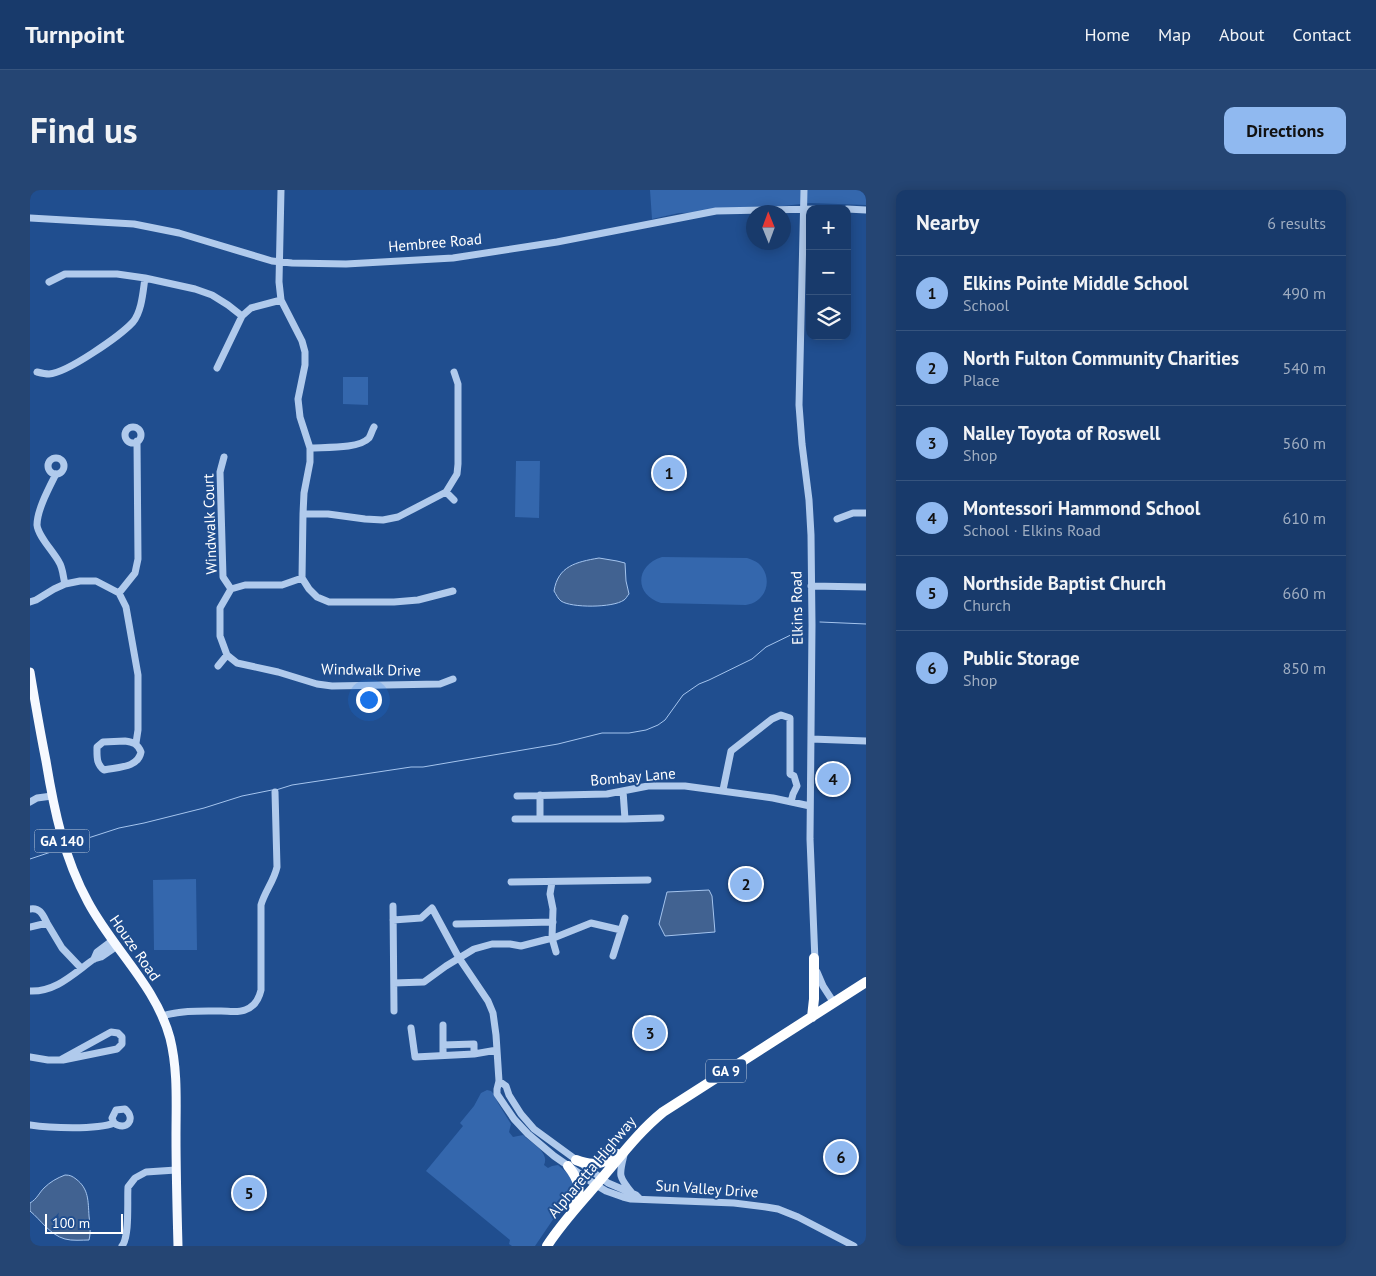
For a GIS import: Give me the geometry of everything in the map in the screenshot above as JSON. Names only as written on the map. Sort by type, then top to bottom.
[{"type":"highway","points":[[812,1017],[814,958]]},
{"type":"highway","name":"Alpharetta Highway","points":[[547,1246],[645,1127],[673,1105],[866,982]]},
{"type":"highway","points":[[567,1220],[577,1201],[579,1188],[572,1163],[600,1164],[625,1150]]},
{"type":"main road","name":"Houze Road","points":[[30,672],[60,835],[77,881],[94,912],[148,989],[162,1016],[169,1036],[176,1077],[178,1246]]},
{"type":"street","points":[[281,190],[280,300],[302,341],[305,352],[305,365],[298,399],[300,417],[310,448],[310,462],[304,493],[302,578],[309,589],[317,596],[329,602],[418,600],[453,591]]},
{"type":"street","name":"Elkins Road","points":[[804,190],[799,405],[809,500],[812,625],[810,806],[814,958],[818,977],[834,1003]]},
{"type":"street","name":"Hembree Road","points":[[30,218],[122,222],[145,225],[179,233],[264,259],[280,262],[346,264],[453,258],[557,242],[716,211],[804,209]]},
{"type":"street","points":[[851,210],[866,210]]},
{"type":"street","name":"Hembree Road","points":[[30,222],[56,220]]},
{"type":"street","points":[[49,282],[65,274],[117,274],[146,278],[195,289],[212,295],[228,304],[242,316]]},
{"type":"street","points":[[37,372],[50,374],[99,350],[133,321],[139,310],[146,278]]},
{"type":"street","points":[[217,368],[242,316],[251,308],[280,300]]},
{"type":"street","points":[[303,514],[328,514],[383,520],[398,517],[446,492],[457,474],[458,464],[458,384],[454,372]]},
{"type":"street","points":[[310,448],[350,446],[363,443],[370,437],[374,427]]},
{"type":"street","points":[[119,593],[135,573],[138,560],[137,441]]},
{"type":"street","name":"Windwalk Court","points":[[224,457],[220,472],[223,576],[231,589]]},
{"type":"street","points":[[56,474],[40,510],[37,524],[42,538],[53,551],[61,565],[65,584]]},
{"type":"street","points":[[446,492],[454,500]]},
{"type":"street","points":[[837,519],[853,513],[866,513]]},
{"type":"street","points":[[218,666],[228,654],[220,636],[220,608],[231,589],[245,585],[282,585],[302,578]]},
{"type":"street","points":[[30,602],[65,584],[80,581],[96,581],[119,593],[126,607],[138,675],[138,730],[136,744],[141,752],[138,761],[132,765],[104,770],[101,768],[97,760],[97,747],[103,742],[125,741],[136,744]]},
{"type":"street","points":[[811,586],[866,587]]},
{"type":"street","name":"Windwalk Drive","points":[[228,654],[237,663],[278,672],[317,684],[332,686],[440,684],[453,679]]},
{"type":"street","points":[[722,790],[731,751],[772,719],[781,715],[790,718],[790,774],[794,776],[797,786],[791,802]]},
{"type":"street","points":[[810,739],[866,741]]},
{"type":"street","name":"Bombay Lane","points":[[517,796],[607,794],[648,786],[685,786],[773,798],[810,806]]},
{"type":"street","points":[[622,791],[625,819]]},
{"type":"street","points":[[162,1016],[185,1011],[242,1011],[252,1007],[258,999],[261,990],[261,905],[275,877],[277,867],[275,792]]},
{"type":"street","points":[[540,795],[540,819]]},
{"type":"street","points":[[30,802],[37,798],[52,796]]},
{"type":"street","points":[[515,819],[661,818]]},
{"type":"street","points":[[511,882],[648,880]]},
{"type":"street","points":[[552,882],[550,894],[553,909],[552,938],[556,952]]},
{"type":"street","points":[[393,906],[394,1011]]},
{"type":"street","points":[[30,909],[35,908],[41,911],[62,948],[81,968]]},
{"type":"street","name":"Sun Valley Drive","points":[[393,920],[421,918],[432,908],[459,958],[488,1001],[493,1013],[499,1081],[498,1094],[514,1119],[528,1134],[599,1182],[606,1191],[631,1199],[734,1203],[778,1209],[798,1217],[854,1246]]},
{"type":"street","points":[[613,956],[625,918]]},
{"type":"street","points":[[456,924],[553,922]]},
{"type":"street","points":[[30,927],[47,923]]},
{"type":"street","points":[[394,982],[424,982],[474,949],[492,944],[521,946],[552,938],[591,924],[620,930]]},
{"type":"street","points":[[30,991],[40,991],[55,987],[94,959],[101,957],[115,943]]},
{"type":"street","points":[[443,1025],[444,1055]]},
{"type":"street","points":[[411,1028],[415,1056],[474,1054],[497,1050]]},
{"type":"street","points":[[30,1057],[48,1060],[60,1060],[63,1060],[117,1049],[122,1044],[122,1037],[118,1033],[111,1032],[60,1060]]},
{"type":"street","points":[[443,1045],[474,1044],[474,1054]]},
{"type":"street","points":[[30,1125],[40,1127],[84,1127],[108,1126],[114,1123]]},
{"type":"street","points":[[625,1150],[620,1174],[632,1193]]},
{"type":"street","points":[[122,1246],[127,1232],[128,1187],[136,1178],[146,1172],[176,1170]]},
{"type":"street","name":"Sun Valley Drive","points":[[599,1182],[612,1185],[639,1198]]},
{"type":"shaded area","points":[[650,190],[866,190],[866,205],[810,203],[791,205],[746,205],[746,210],[679,213],[652,219]]},
{"type":"shaded area","points":[[343,377],[368,377],[368,405],[343,404]]},
{"type":"shaded area","points":[[516,461],[540,461],[539,518],[515,517]]},
{"type":"shaded area","points":[[662,557],[748,558],[758,563],[763,569],[766,575],[766,588],[759,599],[746,605],[661,603],[646,594],[641,580],[647,566]]},
{"type":"shaded area","points":[[599,558],[625,563],[629,594],[625,599],[619,603],[602,606],[574,605],[560,600],[554,591],[559,576],[569,567],[583,561]]},
{"type":"shaded area","points":[[196,879],[197,950],[154,950],[153,880]]},
{"type":"shaded area","points":[[709,890],[712,896],[715,932],[665,936],[659,924],[667,892]]},
{"type":"shaded area","points":[[487,1090],[494,1094],[511,1124],[509,1132],[513,1137],[523,1135],[542,1152],[545,1160],[544,1165],[548,1168],[558,1165],[573,1178],[576,1194],[554,1218],[535,1246],[512,1246],[509,1244],[510,1240],[426,1171],[463,1126],[460,1123],[474,1106],[481,1093]]},
{"type":"shaded area","points":[[65,1175],[76,1179],[86,1191],[90,1225],[89,1240],[71,1240],[60,1237],[50,1231],[30,1211],[30,1203],[44,1188],[54,1180]]},
{"type":"waterway","points":[[820,622],[866,624]]},
{"type":"waterway","points":[[276,790],[292,785],[411,767],[423,767],[558,744],[602,733],[629,733],[646,730],[665,720],[683,695],[699,684],[752,659],[766,647],[801,630]]},
{"type":"waterway","points":[[69,846],[119,828],[272,790]]},
{"type":"waterway","points":[[30,859],[63,848]]},
{"type":"place","name":"Elkins Pointe Middle School","points":[[669,473]]},
{"type":"place","name":"Montessori Hammond School","points":[[833,779]]},
{"type":"place","name":"North Fulton Community Charities","points":[[746,884]]},
{"type":"place","name":"Nalley Toyota of Roswell","points":[[650,1033]]},
{"type":"place","name":"Public Storage","points":[[841,1157]]},
{"type":"place","name":"Northside Baptist Church","points":[[249,1193]]}]
